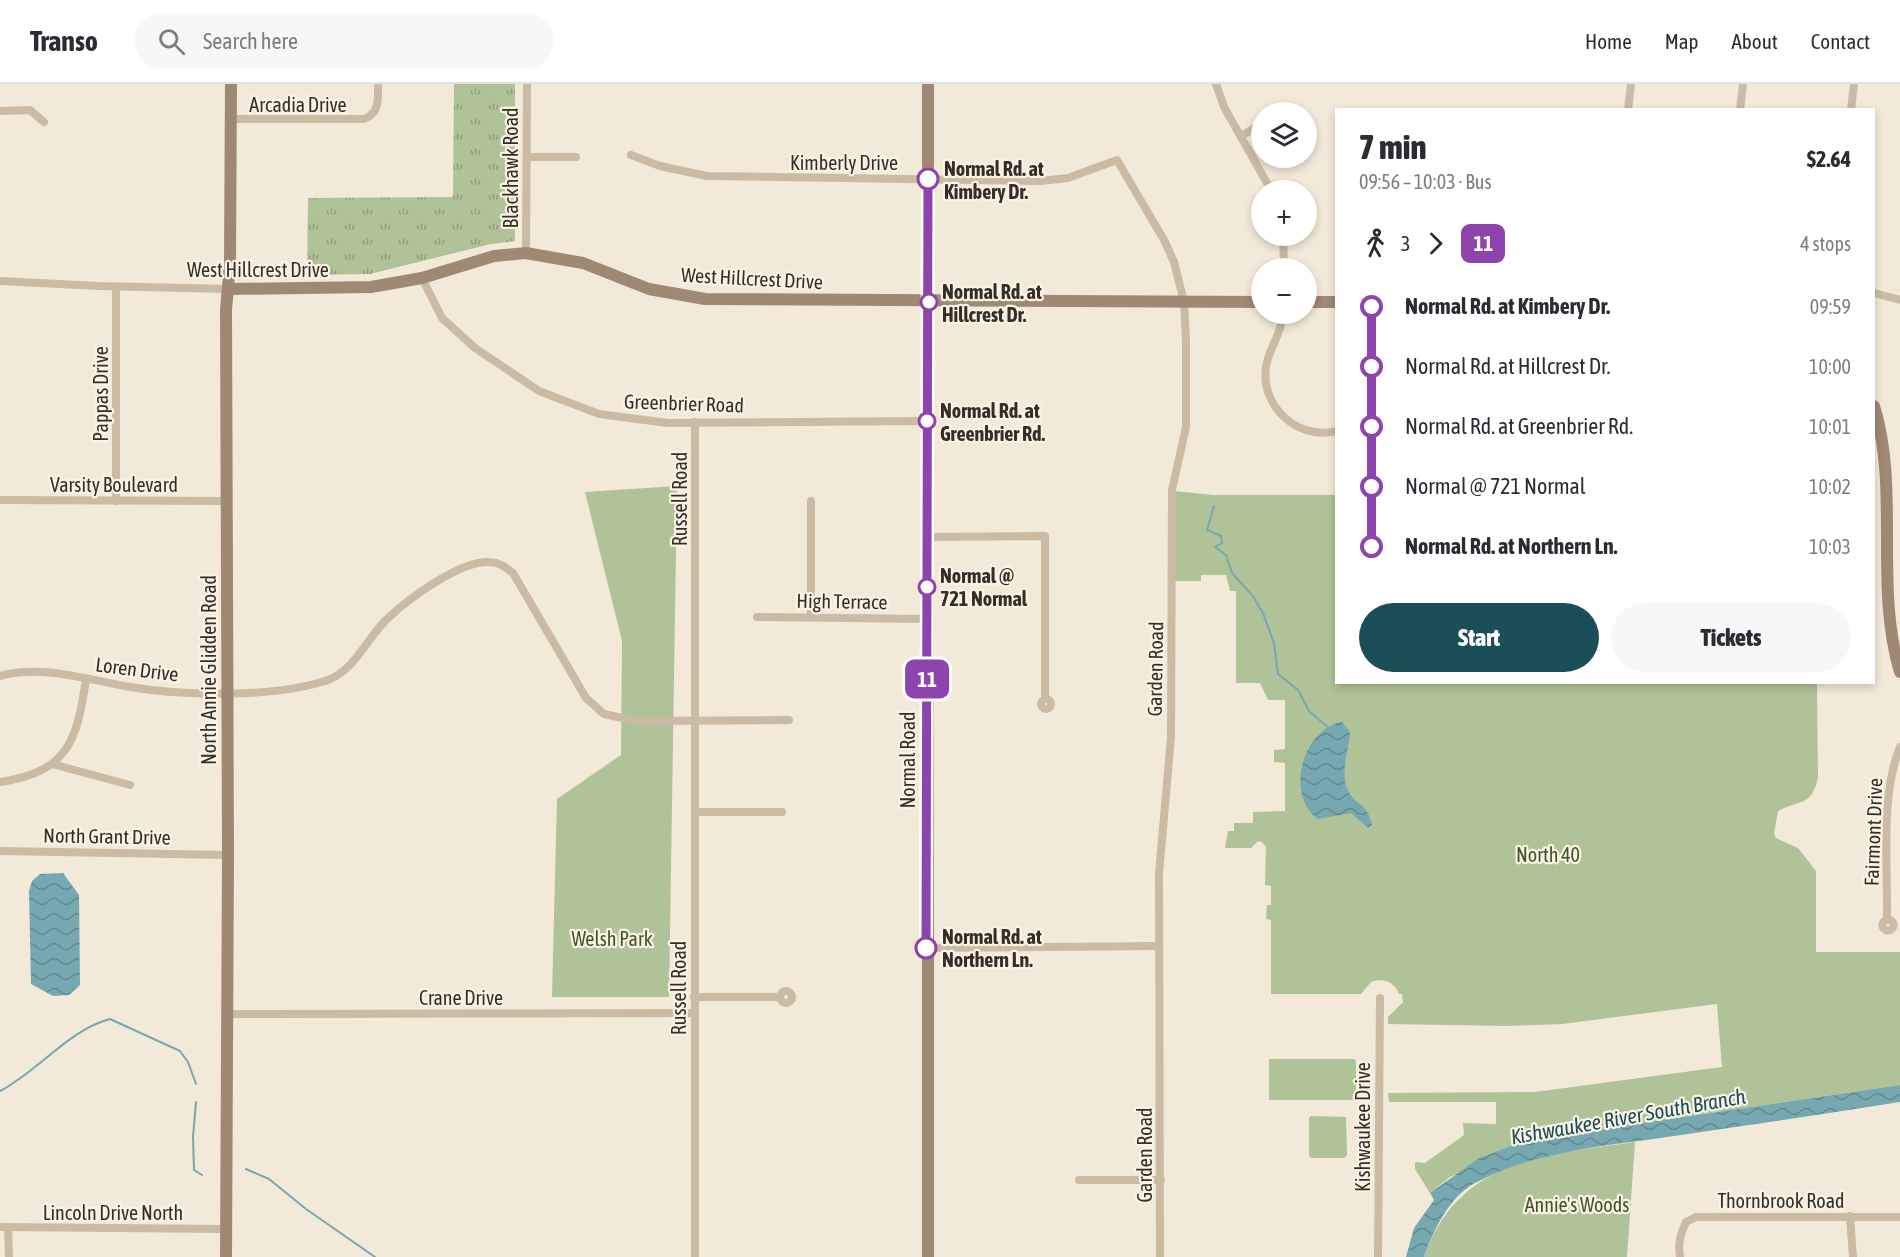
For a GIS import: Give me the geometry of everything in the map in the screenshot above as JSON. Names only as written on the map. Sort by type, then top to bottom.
[{"type":"street","name":"North Annie Glidden Road","points":[[226,1257],[228,501],[226,310],[229,289],[231,84]]},
{"type":"street","name":"Blackhawk Road","points":[[526,253],[527,84]]},
{"type":"street","name":"Normal Road","points":[[928,84],[926,948],[928,1257]]},
{"type":"street","points":[[1216,84],[1224,107],[1265,180]]},
{"type":"street","points":[[1628,108],[1631,84]]},
{"type":"street","points":[[1740,108],[1743,84]]},
{"type":"street","points":[[1851,108],[1854,84]]},
{"type":"street","name":"Arcadia Drive","points":[[231,119],[364,119],[371,116],[376,109],[378,86]]},
{"type":"street","points":[[0,111],[30,110],[44,122]]},
{"type":"street","points":[[1240,136],[1251,130]]},
{"type":"street","name":"Kimberly Drive","points":[[631,155],[660,166],[707,176],[1059,180]]},
{"type":"street","points":[[527,157],[576,157]]},
{"type":"street","name":"Garden Road","points":[[1059,180],[1084,174],[1117,160],[1164,240],[1180,279],[1184,302],[1187,416],[1172,490],[1171,737],[1162,829],[1158,946],[1160,1257]]},
{"type":"street","name":"West Hillcrest Drive","points":[[0,281],[116,287],[351,289],[422,278],[494,256],[526,253],[583,263],[650,289],[705,300],[1251,302]]},
{"type":"street","name":"Greenbrier Road","points":[[422,278],[437,312],[449,326],[484,355],[539,391],[570,405],[620,419],[695,422],[927,421]]},
{"type":"street","name":"Pappas Drive","points":[[116,287],[116,501]]},
{"type":"street","points":[[1875,293],[1900,300]]},
{"type":"street","points":[[1317,302],[1335,302]]},
{"type":"street","points":[[1282,324],[1280,334],[1266,364],[1266,384],[1271,400],[1286,419],[1299,428],[1323,434],[1335,431]]},
{"type":"street","points":[[1875,409],[1885,438],[1891,467],[1891,625],[1900,672]]},
{"type":"street","name":"Russell Road","points":[[695,422],[695,1257]]},
{"type":"street","name":"Varsity Boulevard","points":[[0,500],[228,501]]},
{"type":"street","points":[[811,501],[811,617]]},
{"type":"street","points":[[927,537],[1045,536],[1045,699]]},
{"type":"street","name":"Loren Drive","points":[[0,676],[15,672],[38,671],[147,690],[228,694],[310,685],[335,677],[347,669],[386,620],[412,598],[452,574],[476,563],[490,562],[500,564],[519,582],[586,698],[596,709],[623,720],[694,719]]},
{"type":"street","name":"High Terrace","points":[[757,617],[927,619]]},
{"type":"street","points":[[0,782],[18,778],[52,764],[66,753],[72,741],[86,680]]},
{"type":"street","points":[[694,719],[789,720]]},
{"type":"street","name":"Fairmont Drive","points":[[1887,919],[1888,792],[1892,769],[1900,747]]},
{"type":"street","points":[[52,764],[130,785]]},
{"type":"street","points":[[696,812],[782,812]]},
{"type":"street","name":"North Grant Drive","points":[[0,851],[228,855]]},
{"type":"street","points":[[926,948],[1158,946]]},
{"type":"street","points":[[694,997],[779,997]]},
{"type":"street","name":"Kishwaukee Drive","points":[[1378,1257],[1380,998]]},
{"type":"street","name":"Crane Drive","points":[[228,1014],[694,1013]]},
{"type":"street","points":[[1079,1180],[1161,1180]]},
{"type":"street","points":[[1850,1216],[1852,1257]]},
{"type":"street","name":"Thornbrook Road","points":[[1680,1257],[1678,1242],[1686,1222],[1696,1217],[1900,1217]]},
{"type":"street","points":[[4,1227],[9,1257]]},
{"type":"street","name":"Lincoln Drive North","points":[[4,1227],[226,1229]]},
{"type":"green space","points":[[454,84],[515,84],[515,241],[491,244],[370,274],[307,275],[308,198],[453,197]]},
{"type":"green space","name":"Welsh Park","points":[[677,486],[669,997],[552,997],[557,799],[621,755],[622,641],[585,492]]},
{"type":"green space","name":"North 40","points":[[1173,491],[1214,495],[1335,495],[1335,684],[1817,684],[1818,778],[1808,798],[1778,811],[1774,834],[1776,838],[1798,848],[1816,871],[1816,952],[1900,952],[1900,1085],[1623,1126],[1514,1145],[1450,1177],[1430,1193],[1415,1169],[1415,1162],[1425,1163],[1464,1135],[1463,1123],[1496,1124],[1496,1102],[1389,1102],[1388,1093],[1535,1092],[1722,1067],[1717,1004],[1562,1024],[1508,1026],[1388,1024],[1388,1017],[1403,1002],[1402,994],[1399,994],[1391,983],[1384,981],[1371,982],[1361,994],[1271,994],[1271,920],[1266,919],[1267,905],[1271,905],[1271,886],[1265,885],[1266,847],[1258,841],[1251,848],[1225,848],[1228,831],[1234,831],[1234,823],[1253,823],[1253,812],[1285,811],[1285,763],[1274,762],[1274,750],[1285,749],[1285,700],[1268,700],[1260,683],[1236,683],[1236,591],[1230,591],[1226,575],[1201,575],[1201,581],[1173,581]]},
{"type":"green space","points":[[1269,1059],[1354,1059],[1356,1061],[1356,1098],[1354,1100],[1269,1100]]},
{"type":"green space","points":[[1311,1116],[1346,1117],[1347,1155],[1344,1158],[1312,1158],[1309,1156],[1309,1118]]},
{"type":"green space","name":"Annie's Woods","points":[[1635,1142],[1627,1257],[1424,1257],[1439,1224],[1459,1200],[1482,1181],[1508,1168],[1538,1158]]},
{"type":"water","points":[[1342,722],[1350,732],[1344,771],[1345,779],[1350,794],[1367,812],[1372,825],[1368,828],[1351,813],[1318,819],[1308,808],[1302,795],[1300,779],[1308,749],[1317,736],[1328,727]]},
{"type":"water","points":[[63,873],[79,895],[80,985],[69,995],[53,996],[31,984],[29,891],[32,881],[40,874]]},
{"type":"water","points":[[1900,1085],[1900,1102],[1572,1151],[1498,1172],[1475,1183],[1457,1197],[1432,1236],[1424,1257],[1406,1257],[1414,1228],[1434,1200],[1430,1193],[1479,1158],[1514,1145],[1623,1126]]},
{"type":"waterway","points":[[1214,506],[1207,530],[1221,536],[1222,543],[1215,547],[1226,555],[1232,573],[1252,595],[1263,613],[1274,643],[1278,674],[1298,690],[1309,711],[1329,728]]},
{"type":"waterway","points":[[0,1091],[14,1083],[67,1041],[95,1024],[110,1019],[180,1051],[188,1062],[196,1084]]},
{"type":"waterway","points":[[196,1102],[193,1137],[194,1170],[202,1175]]},
{"type":"waterway","points":[[246,1169],[269,1179],[306,1209],[375,1257]]},
{"type":"bus line","name":"11","points":[[926,948],[928,179]]},
{"type":"place","name":"Normal Rd. at Kimbery Dr.","points":[[928,179]]},
{"type":"place","name":"Normal Rd. at Hillcrest Dr.","points":[[929,302]]},
{"type":"place","name":"Normal Rd. at Greenbrier Rd.","points":[[927,421]]},
{"type":"place","name":"Normal @ 721 Normal","points":[[927,587]]},
{"type":"place","name":"Normal Rd. at Northern Ln.","points":[[926,948]]},
{"type":"water label","name":"Kishwaukee River South Branch","points":[[1628,1116]]}]
